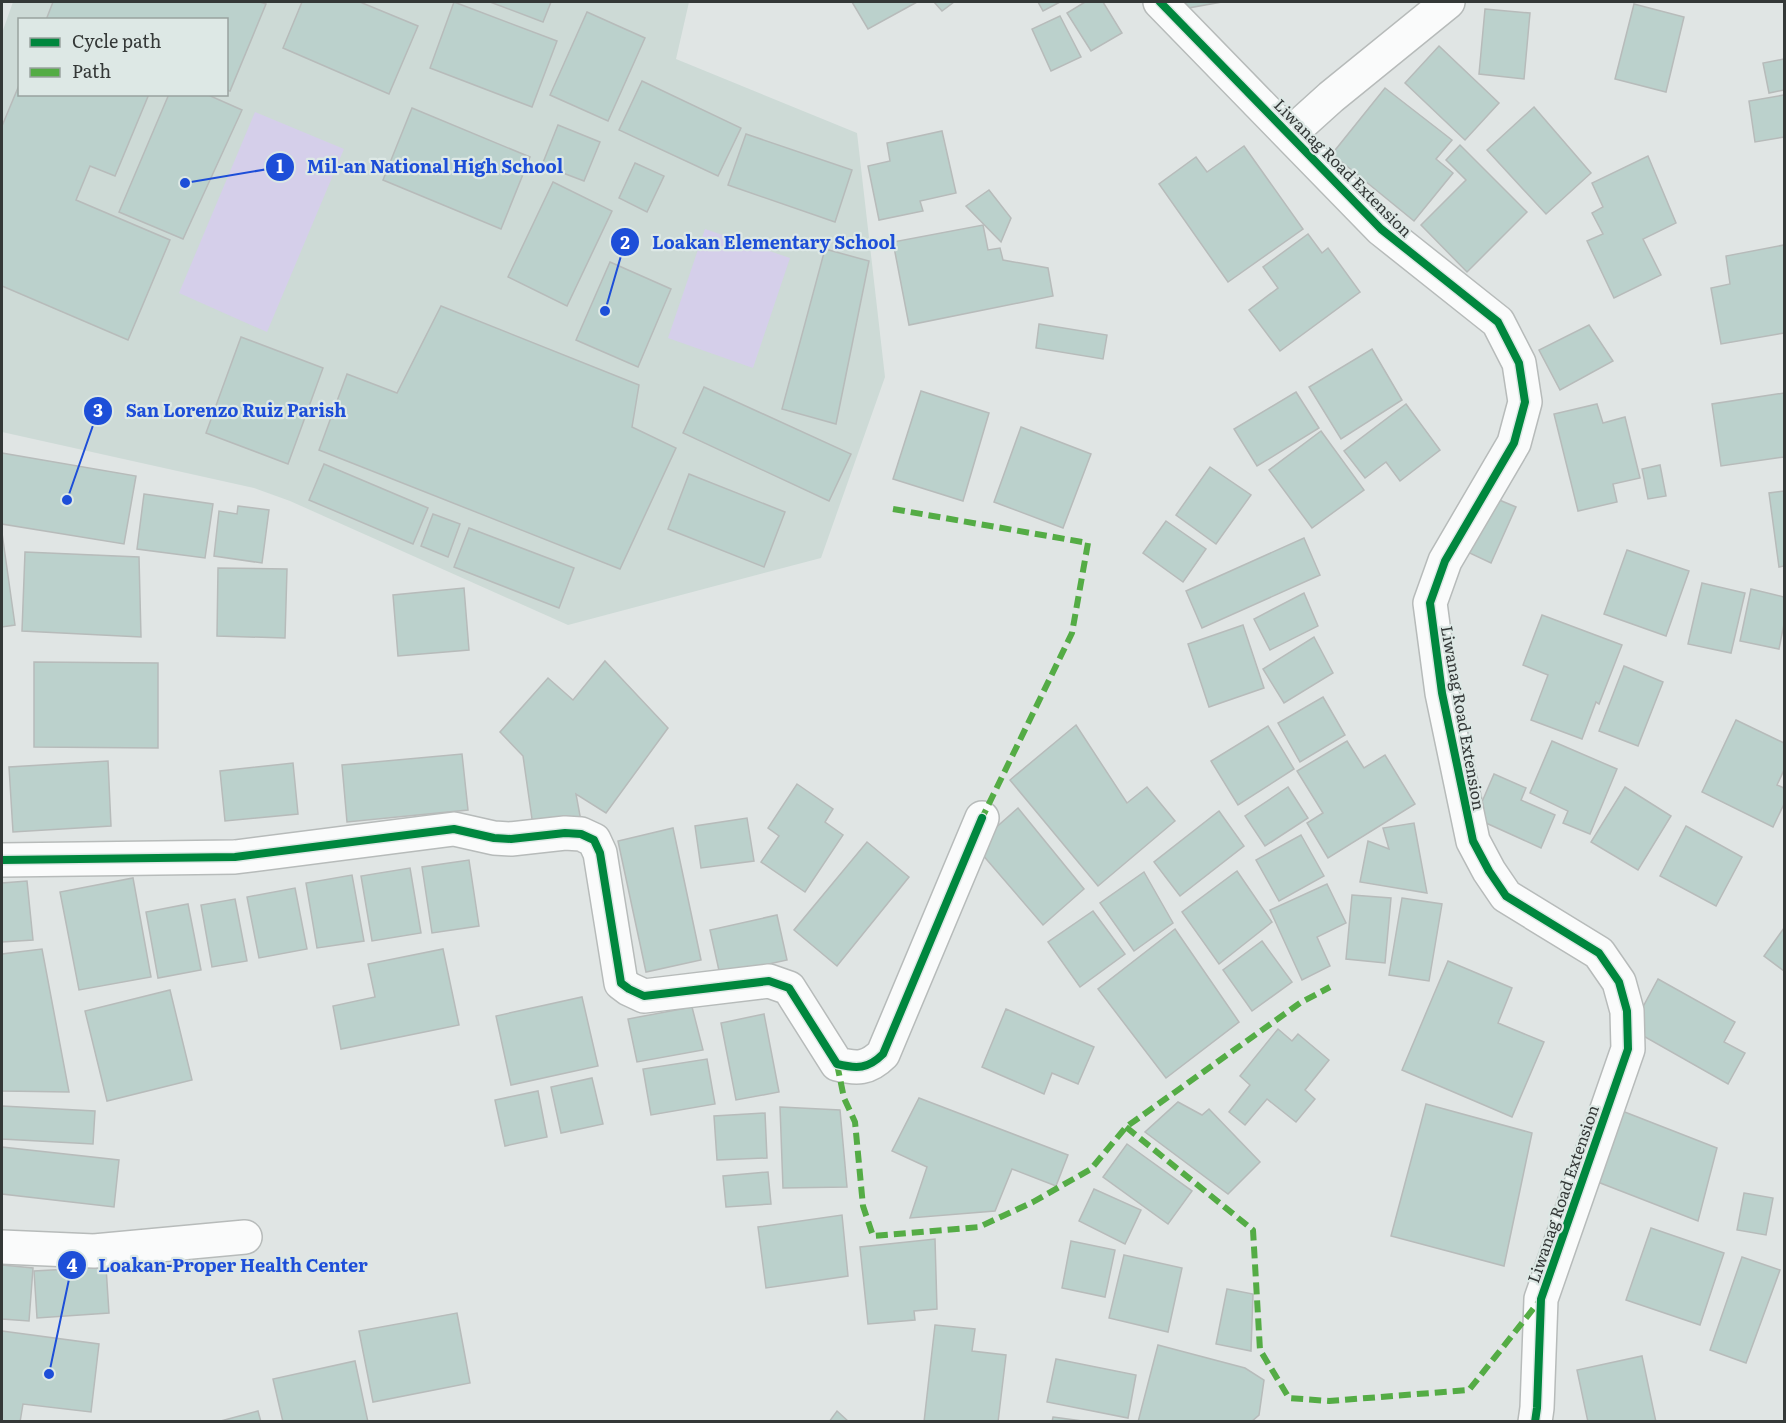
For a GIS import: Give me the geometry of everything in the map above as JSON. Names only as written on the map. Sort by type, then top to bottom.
[{"type":"street","name":"Liwanag Road Extension","points":[[1160,2],[1381,229],[1498,322],[1519,363],[1526,402],[1514,443],[1445,561],[1430,603],[1442,693],[1473,841],[1506,896],[1599,953],[1619,982],[1627,1011],[1628,1049],[1540,1299],[1538,1408],[1535,1422]]},
{"type":"street","points":[[1290,134],[1331,97],[1448,2]]},
{"type":"street","points":[[2,860],[236,857],[454,829],[494,838],[511,839],[565,833],[581,834],[594,840],[600,853],[621,983],[628,989],[644,996],[769,981],[789,988],[837,1064],[864,1068],[874,1063],[883,1054],[982,818]]},
{"type":"street","points":[[2,1247],[94,1251],[245,1237]]},
{"type":"shaded area","points":[[13,2],[689,2],[676,59],[857,133],[885,377],[821,558],[568,625],[290,501],[254,488],[2,432],[2,33]]},
{"type":"shaded area","points":[[255,112],[344,149],[267,332],[179,293]]},
{"type":"shaded area","points":[[705,229],[790,258],[753,368],[668,338]]},
{"type":"building","points":[[53,2],[260,2],[266,4],[230,91],[228,90],[228,18],[47,18]]},
{"type":"building","points":[[302,2],[360,2],[418,26],[389,94],[283,48]]},
{"type":"building","points":[[454,2],[557,41],[532,107],[430,68]]},
{"type":"building","points":[[490,2],[551,2],[543,22]]},
{"type":"building","points":[[852,2],[917,2],[868,29]]},
{"type":"building","points":[[934,2],[954,2],[942,11]]},
{"type":"building","points":[[1038,2],[1060,2],[1043,11]]},
{"type":"building","points":[[1085,2],[1103,2],[1122,33],[1091,51],[1067,13]]},
{"type":"building","points":[[1176,2],[1222,2],[1177,10]]},
{"type":"building","points":[[1634,4],[1684,17],[1666,92],[1615,79]]},
{"type":"building","points":[[1485,9],[1530,13],[1524,79],[1479,74]]},
{"type":"building","points":[[587,12],[645,38],[608,121],[550,95]]},
{"type":"building","points":[[1060,16],[1081,57],[1051,71],[1032,29]]},
{"type":"building","points":[[1439,46],[1499,103],[1465,140],[1405,83]]},
{"type":"building","points":[[1784,59],[1784,90],[1769,93],[1763,63]]},
{"type":"building","points":[[642,81],[741,128],[718,176],[619,130]]},
{"type":"building","points":[[18,88],[18,96],[148,96],[115,176],[90,166],[76,200],[170,240],[128,340],[2,286],[2,126]]},
{"type":"building","points":[[1385,88],[1452,140],[1436,159],[1453,173],[1414,221],[1332,154]]},
{"type":"building","points":[[1784,95],[1784,137],[1755,142],[1749,101]]},
{"type":"building","points":[[168,96],[210,96],[242,110],[183,239],[119,212]]},
{"type":"building","points":[[1534,107],[1591,173],[1546,214],[1487,150]]},
{"type":"building","points":[[412,108],[530,157],[501,229],[383,180]]},
{"type":"building","points":[[558,125],[600,142],[584,181],[542,165]]},
{"type":"building","points":[[942,131],[956,193],[920,201],[923,211],[879,220],[868,166],[890,161],[887,143]]},
{"type":"building","points":[[746,134],[852,170],[835,222],[728,185]]},
{"type":"building","points":[[1460,145],[1527,212],[1467,272],[1421,225],[1466,180],[1446,160]]},
{"type":"building","points":[[1244,146],[1303,229],[1228,282],[1159,184],[1196,157],[1207,172]]},
{"type":"building","points":[[1648,156],[1676,223],[1643,239],[1661,275],[1614,298],[1587,241],[1603,234],[1592,213],[1603,207],[1592,183]]},
{"type":"building","points":[[635,163],[664,176],[647,212],[619,198]]},
{"type":"building","points":[[553,182],[612,211],[567,306],[508,277]]},
{"type":"building","points":[[989,190],[1011,218],[1001,242],[966,206]]},
{"type":"building","points":[[983,225],[988,250],[1000,248],[1003,260],[1048,268],[1053,296],[909,325],[893,242]]},
{"type":"building","points":[[1308,234],[1322,253],[1328,248],[1360,292],[1280,351],[1249,310],[1278,288],[1263,267]]},
{"type":"building","points":[[1784,245],[1784,333],[1721,344],[1711,288],[1730,284],[1726,256]]},
{"type":"building","points":[[825,249],[869,261],[836,424],[782,409]]},
{"type":"building","points":[[610,262],[671,289],[638,367],[576,340]]},
{"type":"building","points":[[441,306],[639,385],[632,427],[676,448],[620,569],[319,450],[347,374],[397,393]]},
{"type":"building","points":[[1039,324],[1107,335],[1103,359],[1036,348]]},
{"type":"building","points":[[1589,325],[1613,361],[1560,390],[1539,350]]},
{"type":"building","points":[[241,337],[323,368],[288,464],[206,433]]},
{"type":"building","points":[[1372,349],[1402,400],[1341,439],[1309,387]]},
{"type":"building","points":[[704,387],[851,454],[829,501],[683,433]]},
{"type":"building","points":[[921,391],[989,413],[963,501],[893,479]]},
{"type":"building","points":[[1296,392],[1319,428],[1257,466],[1234,429]]},
{"type":"building","points":[[1784,393],[1784,457],[1721,466],[1712,404]]},
{"type":"building","points":[[1406,404],[1440,450],[1400,481],[1386,462],[1365,478],[1344,451]]},
{"type":"building","points":[[1597,404],[1603,423],[1625,417],[1640,478],[1613,484],[1617,502],[1578,511],[1554,414]]},
{"type":"building","points":[[1021,427],[1091,454],[1063,528],[994,502]]},
{"type":"building","points":[[1321,431],[1364,490],[1312,528],[1269,470]]},
{"type":"building","points":[[2,453],[136,476],[124,544],[2,524]]},
{"type":"building","points":[[324,464],[428,508],[413,544],[309,500]]},
{"type":"building","points":[[1660,465],[1666,496],[1648,499],[1642,469]]},
{"type":"building","points":[[1210,467],[1251,495],[1216,544],[1176,515]]},
{"type":"building","points":[[689,474],[785,512],[764,567],[668,529]]},
{"type":"building","points":[[1784,491],[1784,566],[1779,567],[1769,493]]},
{"type":"building","points":[[144,494],[213,504],[205,558],[137,549]]},
{"type":"building","points":[[1485,494],[1516,507],[1491,563],[1461,549]]},
{"type":"building","points":[[238,506],[269,510],[262,563],[214,556],[219,511],[237,514]]},
{"type":"building","points":[[433,514],[460,524],[448,557],[421,546]]},
{"type":"building","points":[[1166,521],[1206,549],[1183,582],[1143,553]]},
{"type":"building","points":[[469,528],[574,568],[559,608],[454,567]]},
{"type":"building","points":[[2,533],[15,625],[2,627]]},
{"type":"building","points":[[1304,538],[1320,575],[1202,628],[1186,591]]},
{"type":"building","points":[[1627,550],[1689,571],[1666,636],[1604,614]]},
{"type":"building","points":[[25,552],[139,557],[141,637],[22,631]]},
{"type":"building","points":[[218,568],[287,569],[285,638],[217,636]]},
{"type":"building","points":[[1702,583],[1745,593],[1731,653],[1688,644]]},
{"type":"building","points":[[464,588],[469,650],[398,656],[393,595]]},
{"type":"building","points":[[1751,589],[1784,597],[1784,624],[1779,649],[1740,641]]},
{"type":"building","points":[[1304,593],[1318,626],[1270,650],[1254,619]]},
{"type":"building","points":[[1542,615],[1622,645],[1599,704],[1596,702],[1582,739],[1531,720],[1548,675],[1523,665]]},
{"type":"building","points":[[1243,625],[1264,688],[1209,707],[1188,644]]},
{"type":"building","points":[[1314,637],[1333,673],[1284,703],[1263,669]]},
{"type":"building","points":[[605,661],[668,728],[606,813],[576,794],[581,821],[533,826],[523,756],[500,732],[548,678],[573,700]]},
{"type":"building","points":[[34,662],[158,663],[158,748],[34,747]]},
{"type":"building","points":[[1624,666],[1663,682],[1638,746],[1599,731]]},
{"type":"building","points":[[1323,697],[1345,735],[1300,762],[1278,723]]},
{"type":"building","points":[[1736,720],[1784,743],[1784,770],[1777,785],[1784,788],[1784,804],[1773,827],[1702,792]]},
{"type":"building","points":[[1076,725],[1127,803],[1147,787],[1175,821],[1098,886],[1010,780]]},
{"type":"building","points":[[1268,726],[1294,769],[1238,805],[1211,761]]},
{"type":"building","points":[[1347,741],[1364,768],[1385,755],[1415,804],[1328,858],[1307,823],[1323,813],[1297,771]]},
{"type":"building","points":[[1552,741],[1617,769],[1590,834],[1563,823],[1568,811],[1530,793]]},
{"type":"building","points":[[462,754],[468,810],[347,822],[342,765]]},
{"type":"building","points":[[108,761],[111,826],[13,832],[9,767]]},
{"type":"building","points":[[293,763],[298,814],[225,821],[220,771]]},
{"type":"building","points":[[1494,774],[1526,788],[1521,800],[1555,815],[1541,848],[1475,818]]},
{"type":"building","points":[[797,784],[833,809],[825,822],[843,835],[805,892],[761,862],[779,836],[768,828]]},
{"type":"building","points":[[1288,787],[1308,818],[1265,846],[1245,816]]},
{"type":"building","points":[[1625,787],[1671,816],[1638,870],[1591,842]]},
{"type":"building","points":[[1018,808],[1084,889],[1043,925],[975,846]]},
{"type":"building","points":[[1219,811],[1244,846],[1180,896],[1154,862]]},
{"type":"building","points":[[747,818],[754,861],[701,868],[695,826]]},
{"type":"building","points":[[1414,823],[1427,893],[1360,882],[1368,841],[1389,849],[1383,828]]},
{"type":"building","points":[[1686,826],[1742,857],[1716,906],[1660,876]]},
{"type":"building","points":[[673,828],[701,960],[646,972],[618,841]]},
{"type":"building","points":[[1301,835],[1324,876],[1279,901],[1256,860]]},
{"type":"building","points":[[867,842],[909,877],[837,966],[794,930]]},
{"type":"building","points":[[469,860],[479,926],[432,933],[422,867]]},
{"type":"building","points":[[410,868],[421,933],[372,941],[361,876]]},
{"type":"building","points":[[1237,871],[1272,922],[1219,964],[1182,912]]},
{"type":"building","points":[[1144,872],[1173,923],[1134,951],[1100,903]]},
{"type":"building","points":[[352,875],[364,941],[317,948],[306,883]]},
{"type":"building","points":[[133,878],[151,977],[79,990],[60,892]]},
{"type":"building","points":[[27,881],[33,940],[2,942],[2,883]]},
{"type":"building","points":[[1327,884],[1346,923],[1317,937],[1330,966],[1302,980],[1270,910]]},
{"type":"building","points":[[295,888],[307,949],[259,958],[247,897]]},
{"type":"building","points":[[1352,895],[1391,898],[1385,963],[1346,959]]},
{"type":"building","points":[[1402,898],[1442,904],[1429,981],[1389,975]]},
{"type":"building","points":[[235,899],[247,961],[212,967],[201,905]]},
{"type":"building","points":[[188,904],[201,970],[158,978],[146,912]]},
{"type":"building","points":[[1093,911],[1125,954],[1080,987],[1048,942]]},
{"type":"building","points":[[777,915],[787,960],[720,975],[710,930]]},
{"type":"building","points":[[1784,928],[1784,971],[1764,956]]},
{"type":"building","points":[[1175,929],[1239,1022],[1166,1078],[1098,989]]},
{"type":"building","points":[[1262,941],[1292,982],[1252,1011],[1223,970]]},
{"type":"building","points":[[42,949],[69,1092],[2,1091],[2,954]]},
{"type":"building","points":[[443,949],[459,1025],[341,1049],[333,1006],[375,997],[368,964]]},
{"type":"building","points":[[1448,961],[1512,988],[1498,1023],[1544,1042],[1512,1117],[1402,1070]]},
{"type":"building","points":[[1658,979],[1735,1022],[1724,1042],[1745,1053],[1728,1084],[1631,1029]]},
{"type":"building","points":[[170,990],[192,1080],[107,1101],[85,1011]]},
{"type":"building","points":[[582,997],[598,1066],[511,1085],[496,1016]]},
{"type":"building","points":[[692,1007],[703,1050],[637,1062],[628,1019]]},
{"type":"building","points":[[1006,1009],[1094,1047],[1078,1084],[1052,1073],[1044,1094],[982,1067]]},
{"type":"building","points":[[764,1014],[779,1092],[736,1100],[721,1023]]},
{"type":"building","points":[[1278,1029],[1292,1041],[1298,1034],[1329,1060],[1305,1090],[1315,1099],[1296,1122],[1267,1099],[1245,1125],[1229,1112],[1250,1085],[1240,1076]]},
{"type":"building","points":[[707,1059],[715,1104],[651,1115],[643,1069]]},
{"type":"building","points":[[592,1078],[603,1124],[561,1133],[551,1087]]},
{"type":"building","points":[[538,1091],[547,1137],[505,1146],[495,1100]]},
{"type":"building","points":[[919,1098],[1068,1155],[1056,1186],[1012,1169],[995,1211],[910,1218],[927,1167],[892,1151]]},
{"type":"building","points":[[1178,1102],[1202,1115],[1209,1109],[1260,1162],[1228,1194],[1145,1132]]},
{"type":"building","points":[[1426,1104],[1532,1133],[1504,1266],[1391,1236]]},
{"type":"building","points":[[2,1106],[95,1111],[93,1144],[2,1139]]},
{"type":"building","points":[[780,1107],[840,1110],[847,1187],[783,1188]]},
{"type":"building","points":[[1617,1109],[1717,1148],[1698,1221],[1590,1179]]},
{"type":"building","points":[[765,1113],[767,1158],[717,1160],[714,1116]]},
{"type":"building","points":[[1127,1144],[1192,1191],[1168,1224],[1103,1177]]},
{"type":"building","points":[[2,1147],[119,1160],[114,1207],[2,1194]]},
{"type":"building","points":[[768,1172],[771,1204],[726,1207],[723,1176]]},
{"type":"building","points":[[1094,1189],[1141,1210],[1125,1244],[1079,1221]]},
{"type":"building","points":[[1744,1193],[1773,1198],[1766,1235],[1737,1230]]},
{"type":"building","points":[[842,1215],[848,1276],[766,1288],[758,1227]]},
{"type":"building","points":[[1651,1228],[1724,1253],[1700,1325],[1626,1300]]},
{"type":"building","points":[[935,1239],[937,1309],[914,1311],[915,1320],[868,1324],[860,1247]]},
{"type":"building","points":[[1071,1241],[1115,1250],[1105,1297],[1062,1288]]},
{"type":"building","points":[[1124,1255],[1182,1268],[1168,1332],[1109,1318]]},
{"type":"building","points":[[1742,1257],[1780,1270],[1746,1363],[1710,1350]]},
{"type":"building","points":[[2,1265],[33,1268],[29,1321],[2,1319]]},
{"type":"building","points":[[106,1267],[109,1313],[37,1318],[34,1271]]},
{"type":"building","points":[[1227,1289],[1253,1294],[1251,1351],[1216,1344]]},
{"type":"building","points":[[457,1313],[470,1383],[373,1402],[359,1331]]},
{"type":"building","points":[[935,1325],[975,1329],[972,1351],[1006,1355],[998,1422],[924,1422]]},
{"type":"building","points":[[2,1331],[99,1344],[91,1412],[23,1404],[20,1422],[2,1421]]},
{"type":"building","points":[[1158,1345],[1245,1368],[1264,1380],[1259,1415],[1251,1422],[1138,1422]]},
{"type":"building","points":[[1642,1356],[1656,1422],[1588,1422],[1577,1370]]},
{"type":"building","points":[[1056,1359],[1136,1375],[1128,1418],[1047,1402]]},
{"type":"building","points":[[355,1361],[368,1422],[283,1422],[273,1379]]},
{"type":"building","points":[[258,1411],[261,1422],[217,1422]]},
{"type":"building","points":[[837,1411],[849,1422],[829,1422]]},
{"type":"building","points":[[1053,1417],[1090,1422],[1052,1422]]},
{"type":"marked path","points":[[893,509],[1088,543],[1072,633],[982,818]]},
{"type":"marked path","points":[[837,1064],[844,1098],[855,1122],[863,1206],[873,1236],[979,1227],[1033,1202],[1091,1169],[1126,1127],[1300,1003],[1330,987]]},
{"type":"marked path","points":[[1126,1127],[1253,1230],[1260,1350],[1289,1398],[1329,1401],[1469,1390],[1541,1299]]},
{"type":"cycle path","points":[[1160,2],[1381,229],[1498,322],[1519,363],[1525,402],[1514,443],[1445,561],[1430,603],[1442,693],[1473,841],[1506,896],[1599,953],[1619,982],[1627,1011],[1628,1049],[1541,1299],[1535,1422]]},
{"type":"cycle path","points":[[2,860],[235,857],[454,829],[494,838],[511,839],[565,833],[581,834],[594,840],[600,853],[621,983],[644,996],[769,981],[789,988],[837,1064],[862,1067],[872,1063],[883,1054],[982,818]]},
{"type":"place","name":"Mil-an National High School","points":[[185,183]]},
{"type":"place","name":"Loakan Elementary School","points":[[605,311]]},
{"type":"place","name":"San Lorenzo Ruiz Parish","points":[[67,500]]},
{"type":"place","name":"Loakan-Proper Health Center","points":[[49,1374]]}]
